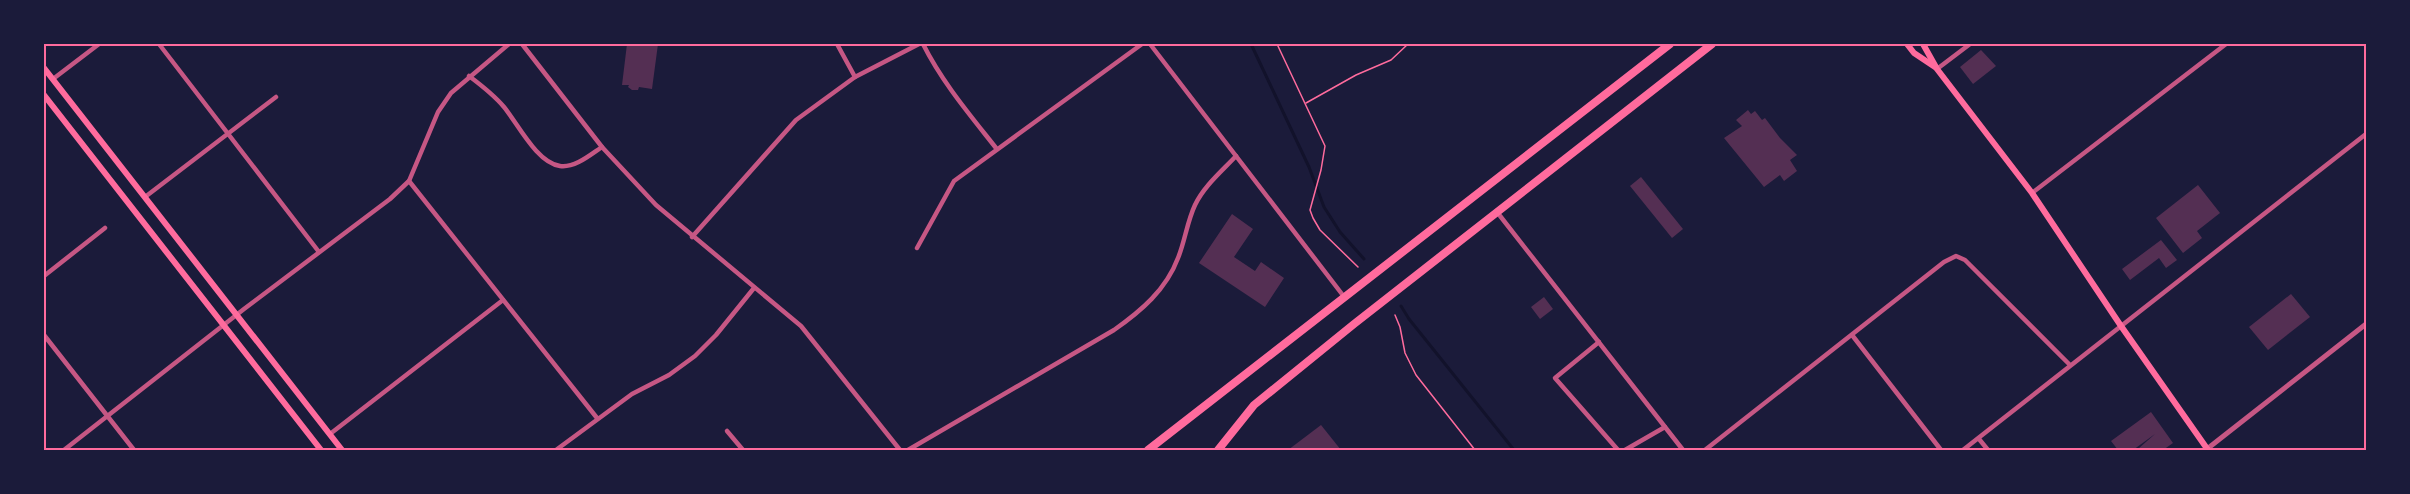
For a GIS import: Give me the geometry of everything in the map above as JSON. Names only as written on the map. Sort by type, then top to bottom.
[{"type":"highway","points":[[1148,450],[1670,44]]},
{"type":"highway","points":[[1218,450],[1254,405],[1712,44]]},
{"type":"main road","points":[[1907,44],[1914,53],[1938,69]]},
{"type":"main road","points":[[1923,44],[1938,69],[2032,193],[2207,450]]},
{"type":"main road","points":[[44,68],[342,450]]},
{"type":"main road","points":[[44,95],[321,450]]},
{"type":"street","points":[[52,79],[99,44]]},
{"type":"street","points":[[159,44],[319,252]]},
{"type":"street","points":[[64,450],[236,315],[390,199],[409,181],[438,112],[451,93],[508,44]]},
{"type":"street","points":[[522,44],[602,147],[656,205],[801,326],[900,450]]},
{"type":"street","points":[[837,44],[855,77]]},
{"type":"street","points":[[692,237],[796,120],[855,77],[921,44],[954,94],[996,148]]},
{"type":"street","points":[[917,248],[954,181],[996,148],[1142,44]]},
{"type":"street","points":[[1150,44],[1346,298]]},
{"type":"street","points":[[1938,69],[1970,44]]},
{"type":"street","points":[[2032,193],[2226,44]]},
{"type":"street","points":[[469,76],[503,105],[540,155],[550,162],[561,166],[574,165],[602,147]]},
{"type":"street","points":[[145,196],[276,97]]},
{"type":"street","points":[[1963,450],[2367,134]]},
{"type":"street","points":[[908,450],[1114,330],[1138,313],[1164,285],[1178,259],[1195,204],[1210,182],[1236,156]]},
{"type":"street","points":[[409,181],[597,418]]},
{"type":"street","points":[[1497,212],[1683,450]]},
{"type":"street","points":[[44,276],[105,228]]},
{"type":"street","points":[[1704,450],[1944,262],[1956,256],[1965,260],[2070,365]]},
{"type":"street","points":[[556,450],[632,394],[669,375],[695,356],[716,335],[754,288]]},
{"type":"street","points":[[330,435],[503,300]]},
{"type":"street","points":[[2207,450],[2367,324]]},
{"type":"street","points":[[44,335],[135,450]]},
{"type":"street","points":[[1852,335],[1941,450]]},
{"type":"street","points":[[1599,342],[1555,378],[1618,450]]},
{"type":"street","points":[[1625,450],[1665,427]]},
{"type":"street","points":[[727,431],[743,450]]},
{"type":"street","points":[[1979,439],[1988,450]]},
{"type":"street","points":[[563,445],[567,450]]},
{"type":"path","points":[[1277,44],[1325,146],[1310,210],[1320,230],[1358,267]]},
{"type":"path","points":[[1305,103],[1356,75],[1391,60],[1408,44]]},
{"type":"path","points":[[1395,315],[1405,353],[1416,375],[1476,450]]},
{"type":"building","points":[[627,44],[658,44],[652,89],[639,87],[638,90],[632,90],[628,87],[629,85],[622,85]]},
{"type":"building","points":[[1981,50],[1996,66],[1973,84],[1960,67]]},
{"type":"building","points":[[1748,110],[1751,114],[1755,111],[1762,120],[1765,118],[1797,155],[1790,160],[1797,171],[1784,181],[1780,175],[1764,187],[1724,138],[1742,126],[1736,120]]},
{"type":"building","points":[[1641,177],[1683,229],[1672,238],[1630,186]]},
{"type":"building","points":[[2198,185],[2220,213],[2197,231],[2202,238],[2183,253],[2156,218]]},
{"type":"building","points":[[1232,214],[1253,229],[1234,257],[1255,271],[1261,262],[1284,278],[1265,307],[1199,263]]},
{"type":"building","points":[[2161,240],[2177,260],[2166,268],[2159,258],[2130,280],[2122,269]]},
{"type":"building","points":[[2291,294],[2310,317],[2268,350],[2249,327]]},
{"type":"building","points":[[1544,297],[1553,309],[1540,319],[1531,307]]},
{"type":"building","points":[[2151,412],[2173,443],[2163,450],[2138,449],[2155,434],[2133,450],[2118,450],[2111,441]]},
{"type":"building","points":[[1321,425],[1341,450],[1288,450]]},
{"type":"waterway","points":[[1251,44],[1309,167],[1324,207],[1340,232],[1364,259]]},
{"type":"waterway","points":[[1401,306],[1514,450]]}]
